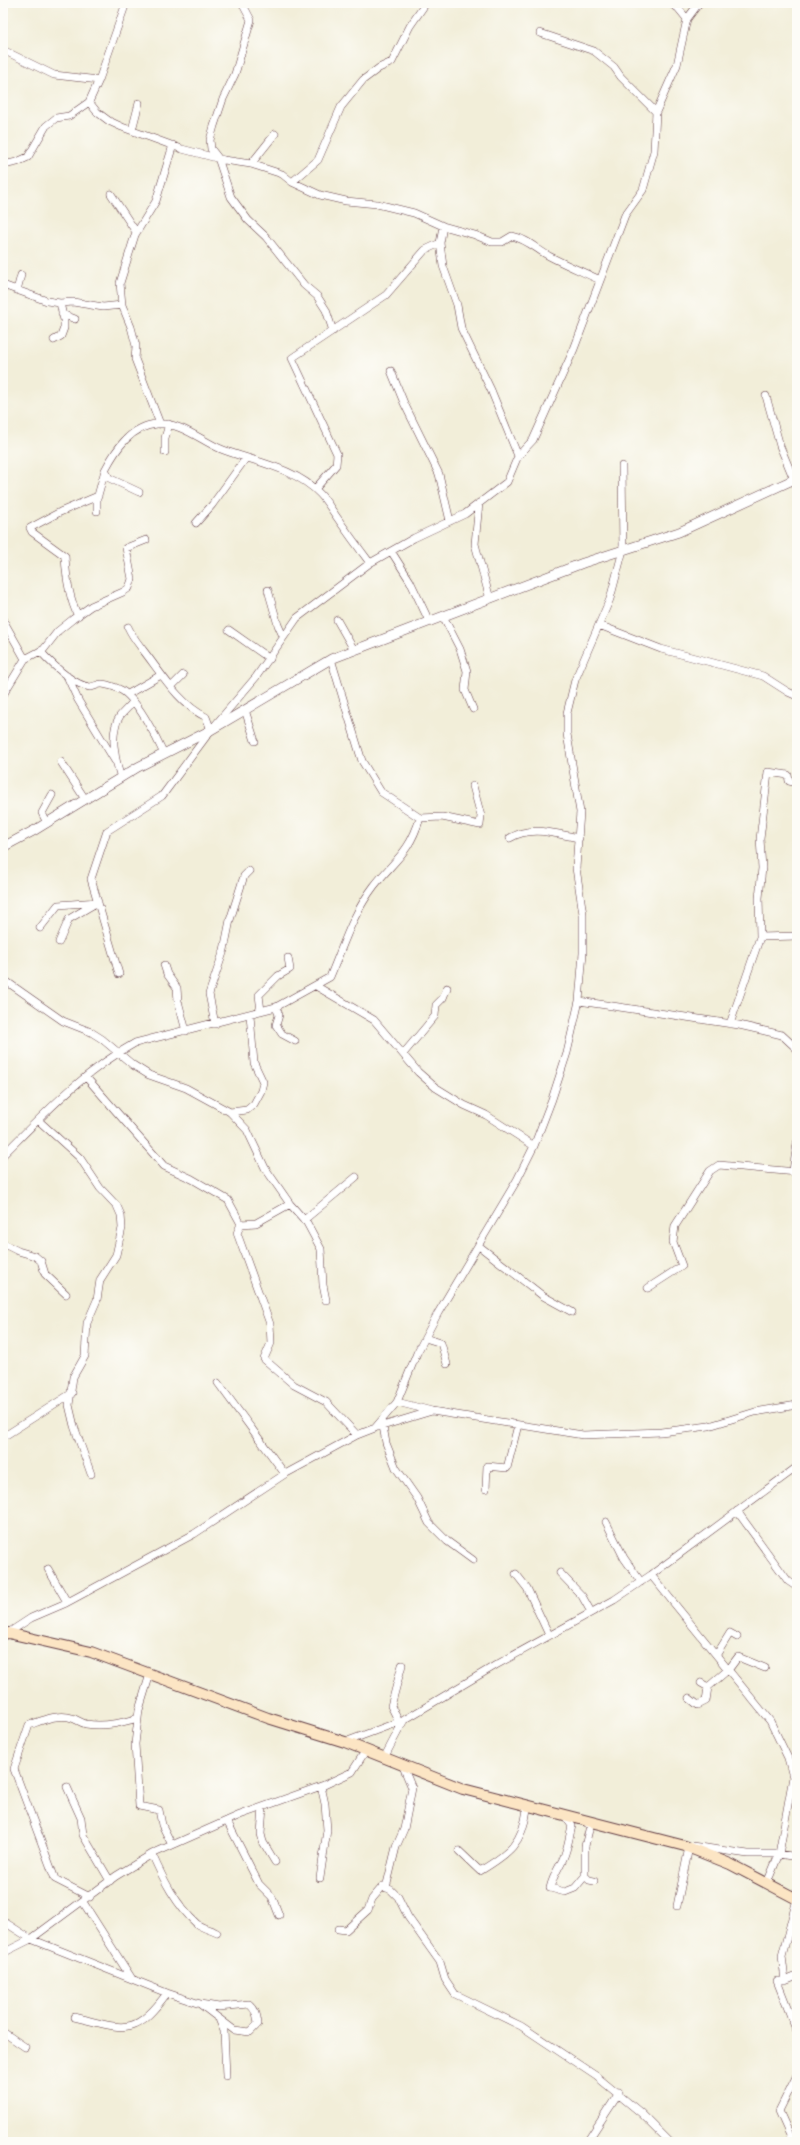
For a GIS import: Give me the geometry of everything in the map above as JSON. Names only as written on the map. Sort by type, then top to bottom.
[{"type":"main road","points":[[6,1634],[92,1652],[268,1718],[345,1742],[464,1789],[687,1846],[730,1864],[797,1899]]},
{"type":"street","points":[[3,165],[17,162],[28,157],[46,126],[56,118],[70,116],[89,102],[99,80],[126,3]]},
{"type":"street","points":[[242,3],[251,20],[236,74],[223,99],[214,126],[210,140],[212,149],[218,158],[231,198],[248,220],[266,237],[304,285],[317,296],[326,310],[333,331]]},
{"type":"street","points":[[292,182],[318,160],[341,107],[363,80],[379,68],[392,62],[410,26],[426,3]]},
{"type":"street","points":[[670,3],[678,8],[687,19]]},
{"type":"street","points":[[119,974],[91,879],[107,831],[162,796],[211,730],[270,659],[283,636],[297,618],[316,602],[370,563],[414,538],[450,521],[479,503],[507,482],[518,456],[533,440],[574,349],[626,215],[643,190],[654,151],[656,112],[677,65],[687,19],[699,3]]},
{"type":"street","points":[[540,33],[594,51],[614,67],[620,77],[656,112]]},
{"type":"street","points":[[3,50],[54,75],[99,80]]},
{"type":"street","points":[[89,102],[97,112],[109,121],[174,145],[218,158],[251,164],[282,174],[292,182],[320,195],[346,201],[377,204],[414,214],[443,226],[475,235],[492,242],[502,242],[512,236],[524,238],[534,248],[600,280]]},
{"type":"street","points":[[132,130],[139,103]]},
{"type":"street","points":[[251,164],[275,134]]},
{"type":"street","points":[[160,424],[140,376],[135,359],[136,346],[131,327],[122,305],[120,283],[121,273],[136,232],[156,201],[174,145]]},
{"type":"street","points":[[112,194],[136,232]]},
{"type":"street","points":[[443,226],[440,243],[443,266],[457,305],[464,335],[491,390],[518,456]]},
{"type":"street","points":[[315,489],[336,465],[337,454],[292,358],[386,295],[425,250],[440,243]]},
{"type":"street","points":[[17,290],[20,275]]},
{"type":"street","points":[[3,285],[30,296],[60,303],[73,302],[103,307],[122,305]]},
{"type":"street","points":[[54,340],[61,336],[64,328],[60,303]]},
{"type":"street","points":[[62,314],[75,318]]},
{"type":"street","points":[[391,370],[404,403],[439,474],[450,521]]},
{"type":"street","points":[[3,847],[121,778],[211,730],[331,659],[545,577],[679,532],[796,482],[780,446],[766,396]]},
{"type":"street","points":[[165,452],[164,438],[169,424]]},
{"type":"street","points":[[97,511],[98,496],[105,470],[128,435],[143,426],[169,424],[184,429],[221,449],[286,471],[315,489],[321,494],[370,563]]},
{"type":"street","points":[[196,523],[246,458]]},
{"type":"street","points":[[375,1428],[397,1402],[425,1338],[517,1180],[534,1146],[567,1053],[579,1000],[583,953],[582,914],[576,868],[580,812],[567,734],[567,713],[575,680],[610,599],[623,550],[622,466]]},
{"type":"street","points":[[105,470],[109,478],[139,492]]},
{"type":"street","points":[[78,616],[73,606],[66,577],[65,556],[32,532],[30,528],[60,512],[98,496]]},
{"type":"street","points":[[479,503],[475,544],[490,599]]},
{"type":"street","points":[[3,695],[25,659],[40,651],[65,625],[91,606],[124,592],[129,588],[132,579],[126,548],[146,540]]},
{"type":"street","points":[[391,551],[410,581],[429,621]]},
{"type":"street","points":[[268,590],[278,625],[283,636]]},
{"type":"street","points":[[443,616],[460,649],[467,671],[465,690],[473,709]]},
{"type":"street","points":[[337,620],[354,650]]},
{"type":"street","points":[[4,625],[25,659]]},
{"type":"street","points":[[599,625],[661,649],[763,676],[797,696]]},
{"type":"street","points":[[128,627],[133,638],[161,675],[172,686],[182,700],[195,712],[206,717],[211,730]]},
{"type":"street","points":[[229,630],[270,659]]},
{"type":"street","points":[[40,651],[67,676],[90,687],[103,684],[119,688],[128,694],[150,725],[164,754]]},
{"type":"street","points":[[331,659],[362,762],[381,792],[420,818],[442,818],[480,825],[481,816],[473,786]]},
{"type":"street","points":[[128,694],[161,675]]},
{"type":"street","points":[[172,686],[183,675]]},
{"type":"street","points":[[67,676],[78,700],[115,761],[121,778]]},
{"type":"street","points":[[115,761],[117,723],[120,717],[133,702]]},
{"type":"street","points":[[245,710],[256,741]]},
{"type":"street","points":[[61,762],[85,799]]},
{"type":"street","points":[[730,1024],[760,938],[759,898],[762,868],[760,839],[768,772],[788,775],[788,781],[797,783]]},
{"type":"street","points":[[46,823],[42,812],[52,795]]},
{"type":"street","points":[[3,1155],[75,1085],[117,1052],[135,1043],[215,1024],[276,1007],[330,977],[343,940],[356,914],[374,886],[408,848],[420,818]]},
{"type":"street","points":[[510,838],[519,833],[551,831],[556,834],[579,838]]},
{"type":"street","points":[[215,1024],[209,994],[224,950],[230,920],[244,876],[249,870]]},
{"type":"street","points":[[40,928],[58,905],[98,902]]},
{"type":"street","points":[[59,942],[69,919],[98,902]]},
{"type":"street","points":[[760,938],[797,936]]},
{"type":"street","points":[[261,1012],[259,995],[278,976],[290,969],[288,958]]},
{"type":"street","points":[[164,965],[166,974],[177,988],[178,1001],[186,1031]]},
{"type":"street","points":[[3,979],[64,1021],[91,1032],[149,1076],[186,1088],[230,1112],[247,1130],[265,1168],[290,1204],[304,1220],[321,1249],[322,1285],[326,1300]]},
{"type":"street","points":[[316,986],[374,1020],[403,1054],[435,1087],[464,1105],[486,1115],[534,1146]]},
{"type":"street","points":[[403,1054],[435,1016],[436,1005],[444,998],[448,988]]},
{"type":"street","points":[[579,1000],[730,1024],[782,1035],[797,1049]]},
{"type":"street","points":[[276,1007],[279,1015],[276,1025],[282,1034],[295,1041]]},
{"type":"street","points":[[230,1112],[247,1110],[254,1104],[263,1082],[254,1063],[250,1015]]},
{"type":"street","points":[[86,1077],[164,1166],[192,1179],[228,1200],[241,1224]]},
{"type":"street","points":[[38,1120],[80,1158],[100,1188],[117,1206],[121,1215],[122,1228],[116,1255],[100,1280],[97,1300],[87,1323],[85,1356],[73,1378],[70,1405],[74,1426],[91,1474]]},
{"type":"street","points":[[648,1288],[682,1266],[673,1242],[675,1226],[710,1171],[720,1165],[795,1171],[797,1143]]},
{"type":"street","points":[[304,1220],[356,1176]]},
{"type":"street","points":[[241,1224],[256,1223],[290,1204]]},
{"type":"street","points":[[241,1224],[237,1233],[270,1324],[271,1343],[264,1359],[294,1385],[326,1402],[357,1435]]},
{"type":"street","points":[[3,1245],[35,1256],[41,1261],[45,1274],[66,1294]]},
{"type":"street","points":[[479,1246],[543,1296],[572,1312]]},
{"type":"street","points":[[425,1338],[441,1343],[447,1364]]},
{"type":"street","points":[[218,1383],[285,1474]]},
{"type":"street","points":[[3,1437],[72,1393]]},
{"type":"street","points":[[397,1402],[432,1411],[582,1435],[661,1432],[709,1426],[755,1412],[797,1405]]},
{"type":"street","points":[[6,1634],[31,1618],[67,1602],[194,1534],[285,1474],[357,1435],[432,1411]]},
{"type":"street","points":[[486,1489],[487,1466],[507,1468],[518,1425]]},
{"type":"street","points":[[383,1426],[386,1444],[396,1468],[417,1498],[429,1523],[447,1542],[473,1560]]},
{"type":"street","points":[[345,1742],[402,1721],[641,1582],[797,1467]]},
{"type":"street","points":[[737,1511],[788,1581],[797,1587]]},
{"type":"street","points":[[606,1522],[624,1558],[641,1582]]},
{"type":"street","points":[[48,1569],[67,1602]]},
{"type":"street","points":[[560,1572],[582,1596],[591,1612]]},
{"type":"street","points":[[516,1574],[527,1588],[549,1635]]},
{"type":"street","points":[[652,1575],[770,1721],[788,1758],[793,1777],[779,1854],[767,1883]]},
{"type":"street","points":[[717,1654],[730,1633],[737,1637]]},
{"type":"street","points":[[689,1698],[698,1705],[706,1701],[708,1687],[729,1669],[738,1657],[765,1668]]},
{"type":"street","points":[[402,1666],[391,1706],[402,1721]]},
{"type":"street","points":[[150,1674],[138,1718],[135,1769],[139,1786],[138,1806],[159,1810],[162,1825],[172,1845]]},
{"type":"street","points":[[701,1683],[708,1687]]},
{"type":"street","points":[[90,1897],[55,1879],[14,1769],[29,1725],[58,1717],[70,1717],[85,1724],[98,1725],[115,1724],[138,1718]]},
{"type":"street","points":[[384,1758],[402,1721]]},
{"type":"street","points":[[3,1953],[31,1939],[110,1881],[152,1854],[227,1821],[320,1786],[352,1772],[366,1750]]},
{"type":"street","points":[[386,1888],[396,1847],[404,1828],[412,1788],[402,1764]]},
{"type":"street","points":[[320,1786],[325,1804],[327,1830],[320,1878]]},
{"type":"street","points":[[67,1787],[81,1818],[83,1835],[110,1881]]},
{"type":"street","points":[[459,1851],[480,1871],[502,1858],[513,1849],[526,1822],[527,1809],[522,1804]]},
{"type":"street","points":[[263,1807],[261,1834],[263,1842],[275,1862]]},
{"type":"street","points":[[564,1815],[572,1826],[569,1842],[562,1859],[553,1874],[550,1888],[565,1892],[575,1888],[585,1876],[585,1846],[590,1826],[585,1821]]},
{"type":"street","points":[[227,1821],[259,1884],[272,1897],[279,1915]]},
{"type":"street","points":[[676,1906],[687,1846],[722,1849],[748,1854],[779,1854],[797,1857]]},
{"type":"street","points":[[152,1854],[163,1882],[184,1908],[198,1925],[217,1933]]},
{"type":"street","points":[[585,1876],[589,1880],[594,1881]]},
{"type":"street","points":[[338,1929],[346,1930],[368,1910],[372,1899],[383,1886],[391,1890],[398,1897],[408,1917],[440,1962],[445,1979],[455,1994],[484,2006],[520,2026],[596,2076],[619,2093],[670,2142]]},
{"type":"street","points":[[785,1981],[782,1956],[797,1899]]},
{"type":"street","points":[[83,1902],[132,1980]]},
{"type":"street","points":[[3,1921],[31,1939],[167,1993],[200,2004],[218,2007],[248,2004],[254,2009],[257,2015],[258,2024],[250,2032],[234,2030],[200,2004]]},
{"type":"street","points":[[797,1976],[785,1981],[776,1981],[797,2032]]},
{"type":"street","points":[[74,2017],[126,2028],[138,2024],[151,2013],[167,1993]]},
{"type":"street","points":[[219,2018],[224,2031],[226,2076]]},
{"type":"street","points":[[3,2032],[25,2047]]},
{"type":"street","points":[[797,2075],[779,2111],[793,2142],[797,2142]]},
{"type":"street","points":[[587,2142],[619,2093]]}]
